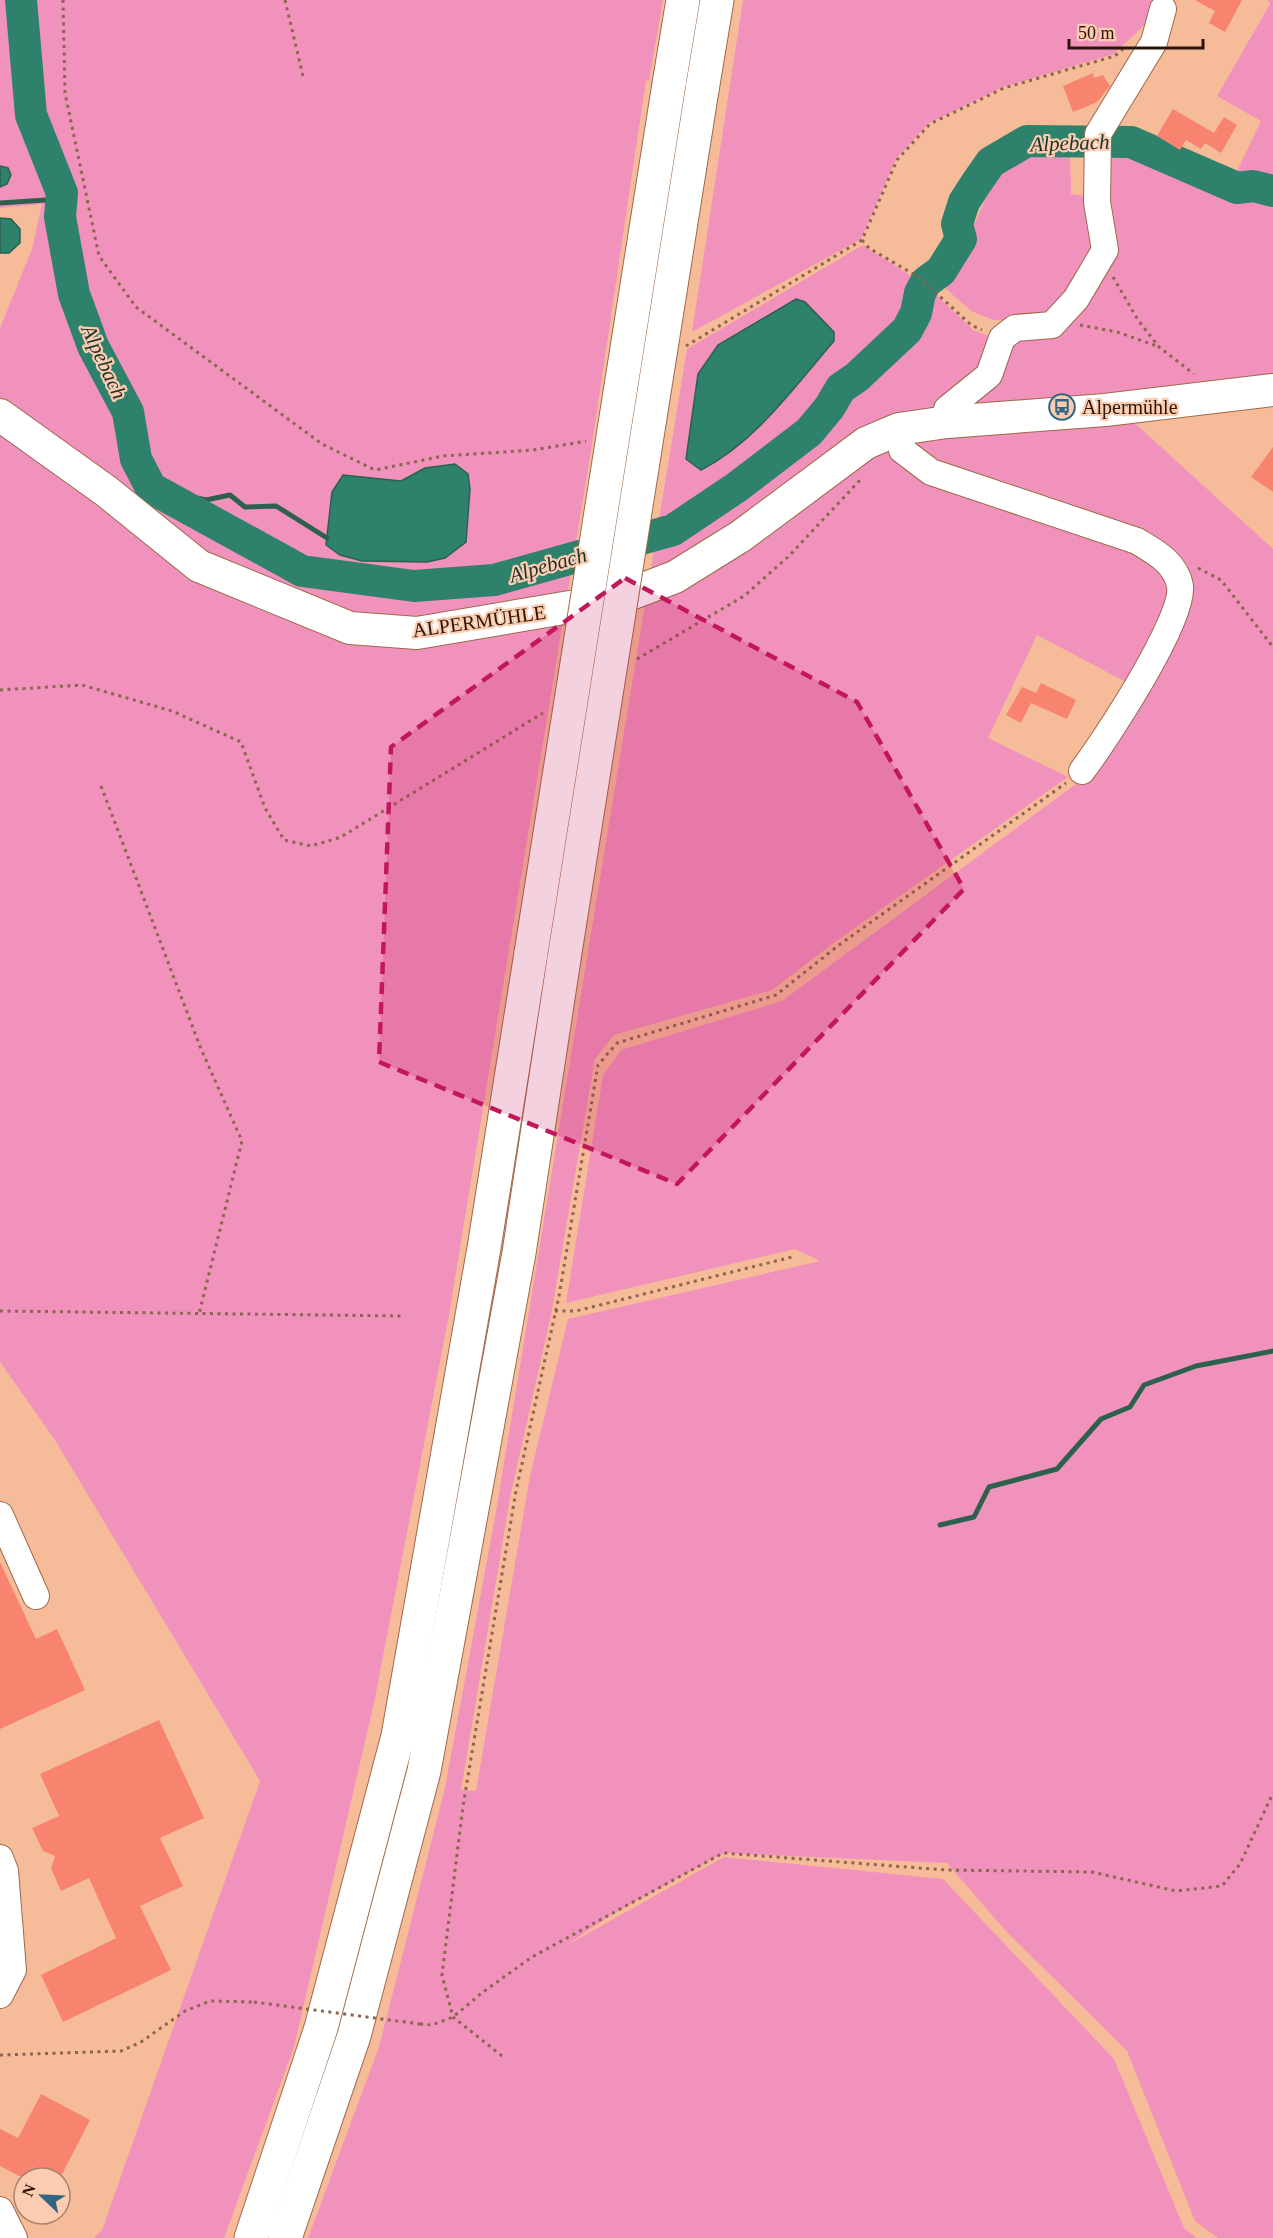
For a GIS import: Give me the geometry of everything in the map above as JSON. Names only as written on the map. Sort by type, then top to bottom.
[{"type":"highway","points":[[251,2238],[321,2028],[398,1736],[484,1248],[683,0]]},
{"type":"highway","points":[[285,2238],[354,2036],[424,1771],[519,1253],[717,0]]},
{"type":"main road","name":"ALPERMÜHLE","points":[[0,415],[106,491],[199,566],[350,628],[417,633],[617,599],[675,577],[741,536],[866,442],[899,429],[947,422],[1105,410],[1273,390]]},
{"type":"street","points":[[947,422],[947,409],[989,375],[1002,338],[1015,328],[1052,325],[1076,299],[1106,250],[1097,202],[1098,134],[1154,42],[1163,9]]},
{"type":"street","points":[[899,429],[902,450],[931,472],[1137,541],[1167,560],[1180,586],[1177,608],[1144,674],[1100,748],[1082,771]]},
{"type":"street","points":[[0,1515],[36,1596]]},
{"type":"street","points":[[0,1858],[5,1871],[13,1970],[0,1995]]},
{"type":"street","points":[[0,2210],[14,2238]]},
{"type":"path","points":[[63,0],[66,93],[99,256],[136,307],[322,444],[375,470],[443,456],[533,450],[588,441]]},
{"type":"path","points":[[285,0],[303,76]]},
{"type":"path","points":[[682,349],[708,331],[862,240],[897,160],[930,124],[1004,88],[1115,56],[1131,40]]},
{"type":"path","points":[[862,240],[869,248],[926,282],[971,325],[1002,338]]},
{"type":"path","points":[[1106,250],[1111,272],[1138,320],[1159,347]]},
{"type":"path","points":[[1052,325],[1080,325],[1117,332],[1159,347],[1191,370],[1215,396]]},
{"type":"path","points":[[631,662],[744,596],[788,557],[866,473]]},
{"type":"path","points":[[1167,560],[1186,562],[1221,580],[1273,647]]},
{"type":"path","points":[[0,690],[82,684],[172,711],[241,742],[265,808],[284,840],[311,846],[341,837],[488,744],[549,709]]},
{"type":"path","points":[[502,2056],[453,2017],[442,1976],[463,1806],[516,1491],[555,1311],[598,1065],[617,1043],[776,995],[838,945],[1082,771]]},
{"type":"path","points":[[100,786],[201,1049],[242,1141],[199,1314]]},
{"type":"path","points":[[555,1311],[576,1311],[792,1257]]},
{"type":"path","points":[[0,1311],[404,1316]]},
{"type":"path","points":[[0,2055],[121,2051],[141,2042],[185,2011],[210,2001],[254,2002],[432,2025],[453,2017],[483,1992],[532,1958],[723,1853],[946,1870],[1092,1872],[1176,1891],[1222,1886],[1240,1864],[1273,1793]]},
{"type":"highlighted area","points":[[625,578],[857,702],[964,889],[677,1184],[379,1062],[391,747]]},
{"type":"shaded area","points":[[0,0],[663,0],[649,81],[646,80],[591,451],[449,1315],[374,1703],[294,2047],[224,2238],[94,2238],[102,2230],[260,1781],[55,1440],[0,1362],[0,328],[32,249],[42,204],[0,208]]},
{"type":"shaded area","points":[[743,0],[1162,0],[1162,8],[1114,54],[1003,87],[929,123],[896,159],[861,239],[692,332]]},
{"type":"shaded area","points":[[1268,0],[1273,0],[1273,396],[1127,416],[1273,549],[1273,2238],[1218,2238],[1195,2221],[1127,2051],[1004,1929],[947,1863],[724,1853],[611,1915],[562,1948],[724,1857],[943,1879],[1114,2059],[1184,2228],[1197,2238],[308,2238],[379,2047],[445,1788],[497,1506],[687,349],[863,245],[927,286],[973,330],[998,340],[952,429],[1006,339],[1056,327],[1111,263],[1099,153],[1135,150],[1225,196],[1261,121],[1217,96],[1270,4]],"holes":[[[1037,635],[1137,688],[1084,778],[782,1001],[621,1050],[603,1075],[566,1303],[795,1249],[820,1261],[568,1319],[530,1476],[476,1791],[461,1790],[510,1498],[551,1315],[595,1059],[614,1035],[772,990],[835,942],[1068,777],[988,738]]]},
{"type":"shaded area","points":[[1070,151],[1071,194],[1092,197],[1103,248],[1050,322],[993,320],[971,311],[946,289],[996,175],[1029,152]]},
{"type":"water","points":[[0,166],[8,168],[11,175],[7,184],[0,187]]},
{"type":"water","points":[[0,218],[11,219],[20,229],[20,243],[9,253],[0,253]]},
{"type":"water","points":[[796,299],[805,302],[834,332],[834,341],[757,429],[721,458],[701,470],[686,459],[698,374],[718,345]]},
{"type":"water","points":[[455,464],[468,474],[470,489],[466,542],[445,558],[427,562],[362,561],[340,555],[326,545],[332,492],[343,475],[401,481],[425,468]]},
{"type":"building","points":[[1195,0],[1242,0],[1225,32],[1209,23],[1215,11]]},
{"type":"building","points":[[1093,73],[1094,78],[1103,75],[1110,86],[1097,102],[1073,112],[1063,86]]},
{"type":"building","points":[[1173,109],[1214,133],[1224,117],[1237,125],[1221,153],[1205,143],[1201,149],[1186,140],[1180,150],[1157,136]]},
{"type":"building","points":[[1273,447],[1273,492],[1251,477]]},
{"type":"building","points":[[1041,683],[1076,700],[1067,719],[1031,703],[1021,723],[1006,715],[1022,687],[1036,693]]},
{"type":"building","points":[[0,1562],[36,1639],[57,1629],[85,1690],[0,1729]]},
{"type":"building","points":[[159,1720],[204,1818],[160,1838],[183,1886],[140,1906],[171,1970],[63,2022],[41,1975],[116,1938],[89,1878],[61,1891],[51,1868],[55,1856],[43,1851],[32,1828],[59,1816],[40,1774]]},
{"type":"building","points":[[41,2094],[90,2120],[66,2166],[12,2166],[12,2172],[0,2166],[0,2129],[18,2138]]},
{"type":"waterway","name":"Alpebach","points":[[21,0],[31,115],[62,193],[60,217],[74,294],[93,346],[128,412],[136,459],[151,488],[302,571],[414,586],[494,580],[673,530],[737,487],[809,432],[829,408],[841,388],[857,377],[907,330],[916,313],[920,293],[926,282],[941,271],[961,239],[957,224],[964,202],[991,162],[1027,141],[1131,142],[1237,188],[1253,186],[1273,191]]},
{"type":"waterway","points":[[0,203],[46,200],[61,209]]},
{"type":"waterway","points":[[168,498],[179,494],[206,500],[230,495],[245,507],[276,506],[327,538]]},
{"type":"waterway","points":[[940,1525],[974,1517],[989,1487],[1057,1469],[1101,1419],[1130,1407],[1144,1385],[1196,1366],[1273,1351]]},
{"type":"place","name":"Alpermühle","points":[[1062,407]]}]
